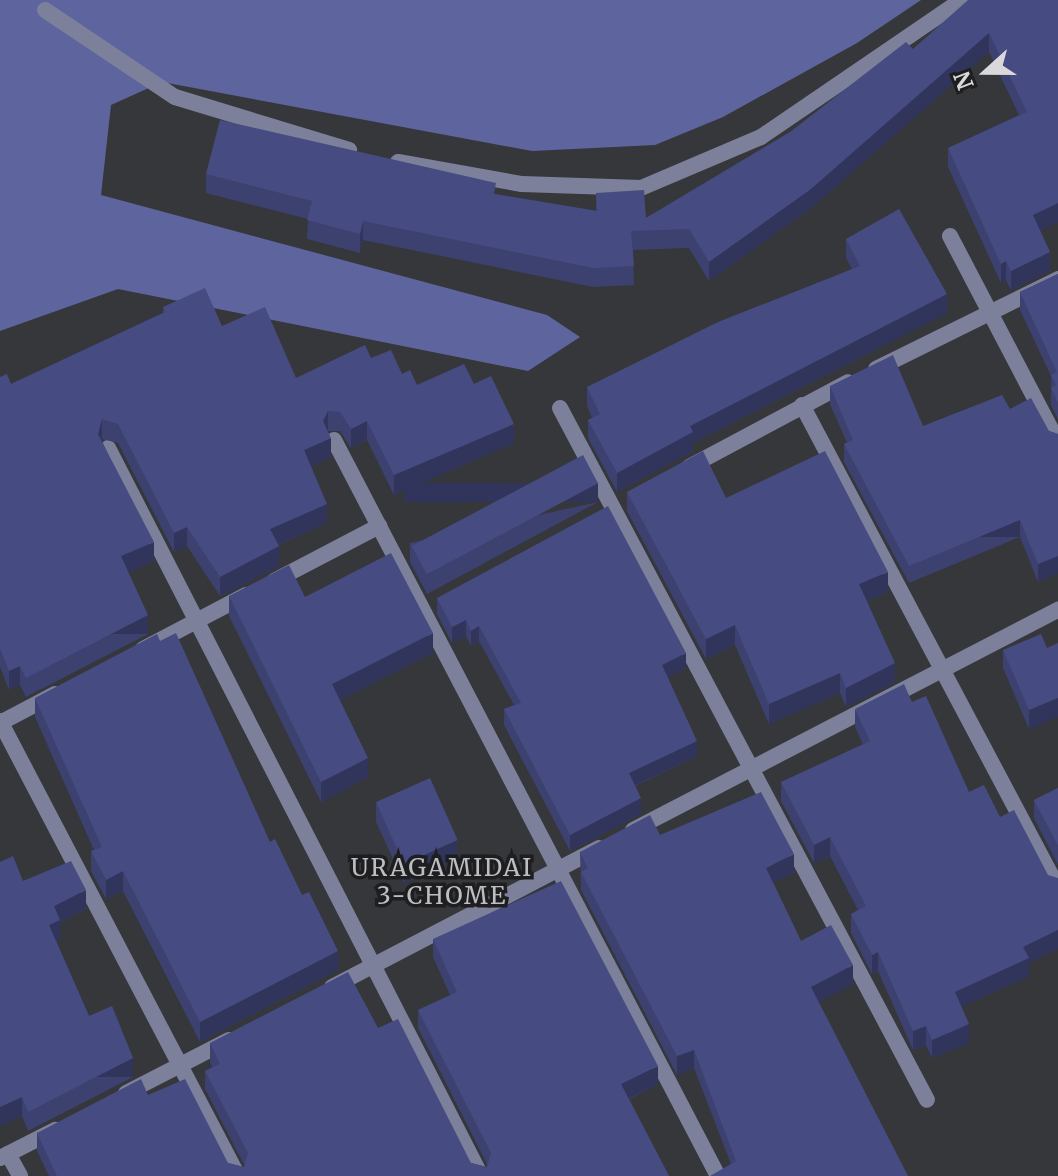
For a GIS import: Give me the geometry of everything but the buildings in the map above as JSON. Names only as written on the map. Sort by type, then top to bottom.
[{"type":"street","points":[[45,10],[175,97],[279,133],[375,156],[522,184],[641,188],[761,137],[962,0]]},
{"type":"street","points":[[950,236],[1058,443]]},
{"type":"street","points":[[668,478],[802,405],[1058,279]]},
{"type":"street","points":[[802,405],[1058,888]]},
{"type":"street","points":[[560,408],[749,770],[927,1100]]},
{"type":"street","points":[[334,440],[379,526],[430,605],[718,1176]]},
{"type":"street","points":[[108,448],[481,1176]]},
{"type":"street","points":[[127,657],[379,526]]},
{"type":"street","points":[[317,994],[1058,610]]},
{"type":"street","points":[[71,686],[0,722],[238,1176]]},
{"type":"street","points":[[114,1099],[248,1030]]},
{"type":"street","points":[[20,1176],[4,1156],[74,1120]]},
{"type":"shaded area","points":[[0,0],[921,0],[857,43],[723,117],[655,145],[532,151],[162,82],[111,105],[101,195],[547,315],[580,337],[528,371],[118,289],[0,331]]},
{"type":"district","name":"URAGAMIDAI 3-CHOME","points":[[442,882]]}]
